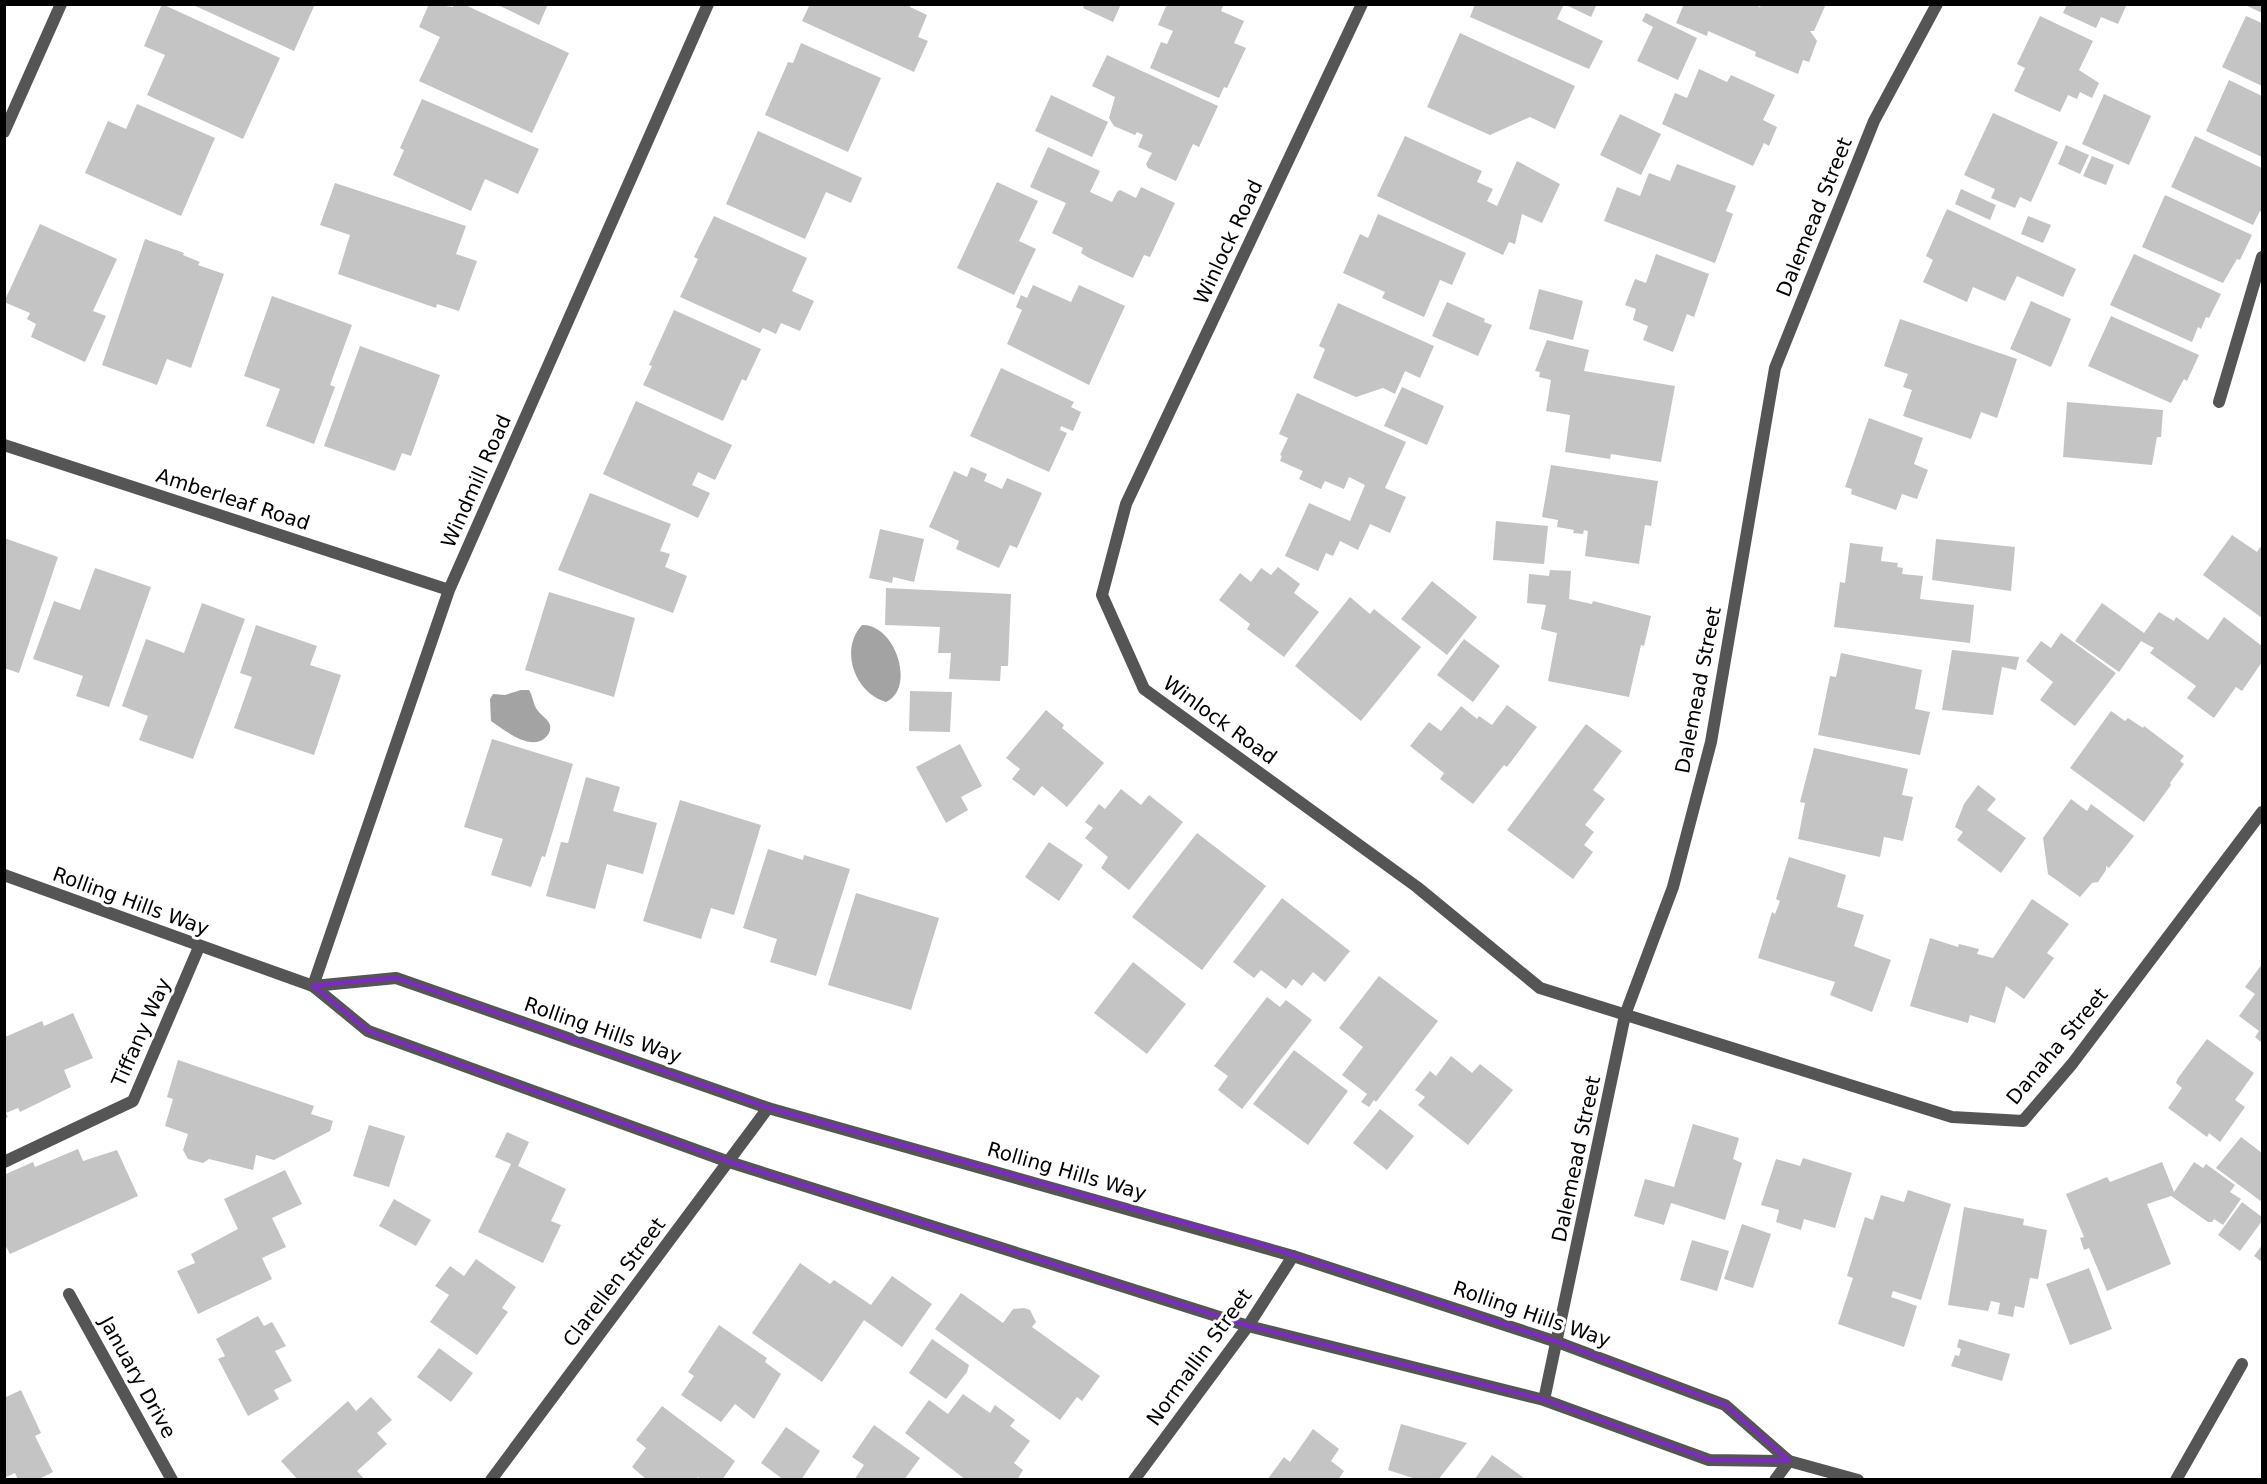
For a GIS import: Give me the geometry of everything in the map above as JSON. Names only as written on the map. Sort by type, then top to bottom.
[{"type":"street","points":[[4,132],[62,4]]},
{"type":"street","name":"Windmill Road","points":[[312,986],[449,590],[708,4]]},
{"type":"street","name":"Winlock Road","points":[[1362,4],[1126,504],[1102,595],[1144,689],[1417,887],[1540,988],[1625,1014]]},
{"type":"street","name":"Dalemead Street","points":[[1544,1400],[1625,1014],[1673,887],[1711,742],[1775,368],[1874,121],[1936,4]]},
{"type":"street","points":[[2219,402],[2262,257]]},
{"type":"street","name":"Amberleaf Road","points":[[4,445],[449,590]]},
{"type":"street","name":"Danaha Street","points":[[1625,1014],[1952,1117],[2023,1121],[2072,1064],[2262,812]]},
{"type":"street","name":"Rolling Hills Way","points":[[4,875],[312,986],[368,1031],[729,1162],[1248,1326],[1544,1400],[1709,1461],[1789,1461],[1858,1479]]},
{"type":"street","name":"Tiffany Way","points":[[4,1162],[134,1101],[199,947]]},
{"type":"street","name":"Rolling Hills Way","points":[[312,986],[396,978],[768,1108],[1293,1256],[1557,1342],[1725,1405],[1789,1461]]},
{"type":"street","name":"Clarellen Street","points":[[490,1479],[768,1108]]},
{"type":"street","name":"Normallin Street","points":[[1134,1479],[1248,1326],[1293,1256]]},
{"type":"street","name":"January Drive","points":[[69,1293],[172,1479]]},
{"type":"street","points":[[2176,1479],[2242,1364]]},
{"type":"street","points":[[1775,1479],[1789,1461]]},
{"type":"highlighted area","points":[[396,978],[768,1108],[1258,1244],[1557,1342],[1725,1405],[1789,1461],[1709,1460],[1544,1400],[1248,1326],[729,1162],[368,1031],[313,986]]},
{"type":"shaded area","points":[[862,625],[874,627],[884,635],[898,658],[901,672],[900,684],[895,695],[886,702],[866,690],[854,670],[851,658],[852,646],[855,635]]},
{"type":"shaded area","points":[[529,690],[536,709],[550,725],[548,735],[539,741],[532,742],[517,738],[491,721],[490,699],[493,694],[505,695]]},
{"type":"building","points":[[162,4],[280,58],[243,139],[147,95],[165,55],[144,46]]},
{"type":"building","points":[[191,4],[315,4],[294,51]]},
{"type":"building","points":[[429,4],[453,7],[454,4],[463,4],[569,53],[532,133],[419,81],[440,37],[419,27]]},
{"type":"building","points":[[496,4],[548,4],[539,25]]},
{"type":"building","points":[[810,4],[911,4],[910,7],[927,15],[918,37],[928,41],[914,72],[802,21]]},
{"type":"building","points":[[1085,4],[1121,4],[1113,22],[1083,8]]},
{"type":"building","points":[[1167,4],[1224,4],[1221,11],[1244,21],[1234,43],[1246,48],[1227,88],[1224,87],[1219,98],[1150,68],[1161,42],[1167,44],[1173,31],[1158,25]]},
{"type":"building","points":[[1475,4],[1564,4],[1557,19],[1603,41],[1589,69],[1470,17]]},
{"type":"building","points":[[1564,4],[1597,4],[1591,17]]},
{"type":"building","points":[[1684,4],[1754,4],[1760,7],[1762,4],[1826,4],[1814,31],[1810,31],[1817,41],[1809,62],[1803,60],[1798,74],[1755,56],[1756,52],[1708,31],[1707,36],[1676,23]]},
{"type":"building","points":[[2067,4],[2127,4],[2118,24],[2101,17],[2096,28],[2063,13]]},
{"type":"building","points":[[2243,4],[2262,4],[2262,13]]},
{"type":"building","points":[[1646,13],[1697,38],[1678,80],[1637,61],[1653,27],[1642,21]]},
{"type":"building","points":[[2040,16],[2093,41],[2079,70],[2099,83],[2092,98],[2080,92],[2077,99],[2068,95],[2060,112],[2014,91],[2025,68],[2017,64]]},
{"type":"building","points":[[2246,16],[2262,23],[2262,86],[2222,67]]},
{"type":"building","points":[[1460,33],[1575,86],[1555,129],[1530,117],[1490,135],[1427,107]]},
{"type":"building","points":[[801,43],[881,78],[848,152],[765,115],[788,62],[793,63]]},
{"type":"building","points":[[1107,55],[1218,106],[1199,147],[1193,144],[1176,181],[1148,168],[1146,164],[1152,153],[1138,147],[1143,135],[1137,132],[1135,135],[1114,126],[1109,118],[1115,97],[1092,86]]},
{"type":"building","points":[[1699,69],[1727,82],[1731,75],[1775,95],[1763,120],[1777,127],[1769,146],[1764,143],[1753,166],[1662,124],[1675,93],[1687,98]]},
{"type":"building","points":[[2229,80],[2262,96],[2262,157],[2206,131]]},
{"type":"building","points":[[2104,94],[2151,116],[2129,165],[2082,144]]},
{"type":"building","points":[[1051,95],[1108,122],[1092,157],[1035,131]]},
{"type":"building","points":[[422,99],[539,149],[518,194],[485,179],[471,211],[393,175],[404,150],[400,148]]},
{"type":"building","points":[[137,104],[215,138],[181,216],[85,173],[108,121],[126,129]]},
{"type":"building","points":[[1993,113],[2058,142],[2031,202],[2020,197],[2015,208],[1991,198],[1995,189],[1964,175]]},
{"type":"building","points":[[1620,114],[1661,134],[1641,175],[1600,155]]},
{"type":"building","points":[[758,131],[862,178],[851,203],[826,192],[805,239],[726,204]]},
{"type":"building","points":[[1405,136],[1482,171],[1477,182],[1493,189],[1487,201],[1497,206],[1517,161],[1560,184],[1542,223],[1522,214],[1515,244],[1509,242],[1503,255],[1377,196]]},
{"type":"building","points":[[2195,136],[2262,168],[2262,212],[2260,211],[2253,225],[2171,187]]},
{"type":"building","points":[[2066,145],[2089,155],[2080,174],[2058,164]]},
{"type":"building","points":[[1048,147],[1100,171],[1090,192],[1112,202],[1120,190],[1136,198],[1141,187],[1175,203],[1150,257],[1144,255],[1133,278],[1089,258],[1081,253],[1083,248],[1052,233],[1066,203],[1030,187]]},
{"type":"building","points":[[2092,156],[2114,165],[2106,185],[2083,176]]},
{"type":"building","points":[[1677,164],[1736,186],[1726,211],[1733,214],[1715,263],[1604,221],[1617,187],[1640,196],[1649,173],[1670,181]]},
{"type":"building","points":[[997,182],[1038,201],[1019,241],[1036,249],[1014,295],[957,268]]},
{"type":"building","points":[[335,183],[466,226],[456,254],[477,261],[459,311],[437,304],[436,308],[338,274],[350,235],[320,225]]},
{"type":"building","points":[[1961,189],[1996,205],[1990,220],[1955,204]]},
{"type":"building","points":[[2165,195],[2252,235],[2240,260],[2237,259],[2223,283],[2142,247]]},
{"type":"building","points":[[1947,209],[2076,269],[2063,297],[2017,276],[2005,301],[1973,287],[1967,302],[1923,282],[1933,260],[1926,256]]},
{"type":"building","points":[[1378,214],[1466,253],[1452,285],[1440,280],[1424,317],[1382,298],[1385,292],[1343,273],[1360,234],[1368,238]]},
{"type":"building","points":[[714,216],[807,258],[792,291],[814,301],[800,331],[781,323],[776,334],[763,328],[760,333],[680,297],[698,259],[694,257]]},
{"type":"building","points":[[2028,216],[2051,225],[2043,243],[2021,234]]},
{"type":"building","points":[[40,224],[117,259],[93,311],[106,316],[85,362],[31,337],[36,324],[27,319],[30,313],[4,302]]},
{"type":"building","points":[[145,239],[184,253],[183,255],[200,262],[198,265],[224,274],[191,368],[167,359],[157,385],[102,365]]},
{"type":"building","points":[[1656,254],[1709,274],[1694,317],[1687,314],[1673,352],[1643,340],[1648,326],[1633,320],[1636,309],[1625,305],[1635,279],[1646,283]]},
{"type":"building","points":[[2134,254],[2221,294],[2209,318],[2206,317],[2201,329],[2198,327],[2192,342],[2110,305]]},
{"type":"building","points":[[1033,285],[1071,302],[1079,285],[1125,306],[1089,385],[1007,344],[1022,310],[1016,307],[1021,295],[1027,298]]},
{"type":"building","points":[[1539,289],[1583,301],[1573,340],[1529,329]]},
{"type":"building","points":[[272,296],[352,325],[330,385],[335,387],[314,444],[266,426],[280,389],[244,376]]},
{"type":"building","points":[[2031,301],[2071,319],[2051,367],[2010,349]]},
{"type":"building","points":[[1447,302],[1485,319],[1484,322],[1492,325],[1478,356],[1432,336]]},
{"type":"building","points":[[1338,303],[1434,346],[1420,378],[1405,371],[1395,394],[1383,388],[1356,397],[1313,378],[1325,349],[1319,346]]},
{"type":"building","points":[[674,310],[761,349],[746,381],[742,379],[723,421],[643,385],[652,366],[649,365]]},
{"type":"building","points":[[2111,316],[2199,355],[2187,381],[2184,379],[2171,403],[2088,366]]},
{"type":"building","points":[[1900,319],[2017,359],[1997,418],[1981,412],[1971,439],[1903,416],[1912,390],[1903,387],[1908,374],[1884,366]]},
{"type":"building","points":[[1547,340],[1589,350],[1584,371],[1675,386],[1661,462],[1611,454],[1610,459],[1565,452],[1570,415],[1546,411],[1551,380],[1539,377],[1540,372],[1535,371]]},
{"type":"building","points":[[360,346],[440,375],[411,456],[402,453],[395,471],[324,446]]},
{"type":"building","points":[[1001,368],[1074,402],[1071,407],[1081,412],[1073,431],[1061,426],[1060,430],[1067,433],[1049,472],[970,436]]},
{"type":"building","points":[[1402,387],[1444,406],[1427,445],[1384,426]]},
{"type":"building","points":[[1297,393],[1406,442],[1385,488],[1406,497],[1390,533],[1370,524],[1358,550],[1340,541],[1333,556],[1326,553],[1318,571],[1285,556],[1309,503],[1350,521],[1365,485],[1349,477],[1344,489],[1325,481],[1321,489],[1299,479],[1303,471],[1280,461],[1282,456],[1280,455],[1288,438],[1279,434]]},
{"type":"building","points":[[636,401],[732,445],[715,480],[698,472],[692,485],[710,493],[698,518],[603,474]]},
{"type":"building","points":[[2067,402],[2163,410],[2161,437],[2157,437],[2152,465],[2063,457]]},
{"type":"building","points":[[1869,418],[1923,438],[1914,464],[1928,470],[1917,499],[1902,494],[1896,510],[1851,494],[1852,489],[1845,487]]},
{"type":"building","points":[[1551,465],[1658,481],[1651,526],[1645,525],[1639,564],[1585,556],[1588,531],[1584,530],[1583,534],[1573,533],[1574,530],[1557,527],[1558,520],[1542,517]]},
{"type":"building","points":[[971,467],[987,474],[984,481],[1002,489],[1007,478],[1042,493],[1017,548],[1010,545],[999,568],[956,549],[959,541],[929,527],[954,471],[967,477]]},
{"type":"building","points":[[590,493],[671,524],[660,551],[670,554],[665,567],[687,576],[673,613],[558,570]]},
{"type":"building","points":[[1496,521],[1548,526],[1544,564],[1493,560]]},
{"type":"building","points":[[880,529],[924,539],[914,582],[893,577],[892,583],[869,578]]},
{"type":"building","points":[[2232,535],[2257,552],[2262,545],[2262,618],[2203,575]]},
{"type":"building","points":[[4,538],[58,557],[19,673],[4,668]]},
{"type":"building","points":[[1936,539],[2015,547],[2011,591],[1932,580]]},
{"type":"building","points":[[1850,543],[1883,547],[1881,561],[1898,563],[1897,567],[1903,568],[1902,574],[1923,576],[1920,599],[1974,605],[1970,643],[1834,627],[1840,582],[1845,583]]},
{"type":"building","points":[[1278,567],[1300,584],[1294,593],[1319,612],[1284,657],[1247,629],[1250,624],[1219,600],[1240,573],[1251,582],[1261,568],[1271,575]]},
{"type":"building","points":[[95,568],[151,587],[109,707],[76,696],[83,676],[33,659],[54,601],[80,610]]},
{"type":"building","points":[[1550,570],[1571,571],[1569,599],[1592,604],[1593,601],[1651,616],[1644,646],[1641,645],[1629,697],[1548,681],[1557,633],[1541,629],[1546,605],[1527,603],[1529,574],[1549,576]]},
{"type":"building","points":[[1432,581],[1477,617],[1447,655],[1401,619]]},
{"type":"building","points":[[886,588],[1011,594],[1008,666],[1001,666],[1000,681],[949,679],[951,653],[938,653],[940,627],[885,625]]},
{"type":"building","points":[[549,592],[635,618],[614,697],[525,670]]},
{"type":"building","points":[[1350,597],[1370,614],[1374,609],[1421,647],[1361,721],[1295,666]]},
{"type":"building","points":[[202,603],[245,619],[193,759],[139,740],[148,716],[122,706],[146,639],[184,653]]},
{"type":"building","points":[[2102,603],[2144,633],[2159,612],[2174,621],[2176,617],[2208,640],[2224,617],[2262,646],[2262,662],[2242,691],[2236,687],[2214,718],[2187,698],[2196,686],[2150,653],[2154,648],[2141,641],[2119,672],[2075,641]]},
{"type":"building","points":[[256,625],[317,646],[310,665],[341,675],[314,755],[234,728],[252,677],[240,673]]},
{"type":"building","points":[[2061,633],[2116,673],[2075,726],[2040,700],[2053,682],[2026,661],[2041,641],[2051,648]]},
{"type":"building","points":[[1464,639],[1500,666],[1473,702],[1437,675]]},
{"type":"building","points":[[1952,650],[2019,657],[2016,670],[2002,667],[1993,715],[1942,710]]},
{"type":"building","points":[[1841,653],[1922,670],[1915,709],[1930,712],[1920,755],[1818,735],[1830,676],[1836,677]]},
{"type":"building","points":[[910,691],[952,692],[950,732],[909,731]]},
{"type":"building","points":[[1507,705],[1537,727],[1507,767],[1504,765],[1473,804],[1440,779],[1444,773],[1410,746],[1429,722],[1441,731],[1461,706],[1477,719],[1479,716],[1492,725]]},
{"type":"building","points":[[1046,710],[1064,725],[1062,728],[1104,763],[1067,807],[1042,786],[1034,796],[1012,779],[1020,769],[1006,758]]},
{"type":"building","points":[[2111,711],[2125,721],[2128,718],[2143,728],[2144,726],[2184,756],[2180,761],[2184,764],[2144,822],[2070,768]]},
{"type":"building","points":[[1586,724],[1622,751],[1593,790],[1605,799],[1585,825],[1594,832],[1584,845],[1593,852],[1573,879],[1507,830]]},
{"type":"building","points":[[492,739],[573,764],[545,857],[542,856],[531,887],[491,875],[503,839],[464,827]]},
{"type":"building","points":[[960,744],[982,786],[961,797],[968,810],[946,823],[916,767]]},
{"type":"building","points":[[1814,748],[1908,769],[1902,795],[1913,797],[1903,841],[1884,837],[1880,857],[1798,839],[1805,803],[1800,802]]},
{"type":"building","points":[[586,777],[620,787],[613,811],[657,823],[643,874],[607,864],[595,909],[546,896],[561,842],[568,843]]},
{"type":"building","points":[[1978,785],[1996,799],[1987,810],[2026,838],[2001,873],[1957,840],[1963,832],[1955,827],[1964,804]]},
{"type":"building","points":[[1121,789],[1141,805],[1149,795],[1183,822],[1129,890],[1101,868],[1108,857],[1085,838],[1093,828],[1085,822],[1099,804],[1105,809]]},
{"type":"building","points":[[2071,799],[2087,811],[2091,804],[2134,836],[2109,868],[2106,866],[2098,882],[2092,883],[2080,897],[2048,874],[2043,838]]},
{"type":"building","points":[[680,800],[761,825],[734,915],[711,908],[701,939],[643,921]]},
{"type":"building","points":[[1197,833],[1266,886],[1202,970],[1132,917]]},
{"type":"building","points":[[1049,842],[1083,865],[1059,901],[1025,877]]},
{"type":"building","points":[[768,849],[803,860],[804,855],[850,869],[816,976],[770,962],[777,939],[743,928]]},
{"type":"building","points":[[1789,857],[1846,875],[1837,907],[1864,915],[1854,946],[1891,960],[1872,1012],[1830,995],[1835,982],[1758,958],[1772,912],[1775,914],[1780,901],[1776,899]]},
{"type":"building","points":[[856,893],[939,918],[911,1010],[828,985]]},
{"type":"building","points":[[1282,898],[1350,951],[1325,982],[1313,972],[1302,986],[1293,979],[1286,989],[1261,970],[1254,978],[1233,962]]},
{"type":"building","points":[[2032,899],[2069,924],[2047,953],[2054,958],[2024,999],[2006,986],[1995,1023],[1970,1015],[1968,1023],[1910,1006],[1930,938],[1958,947],[1959,944],[1979,949],[1977,954],[1993,958]]},
{"type":"building","points":[[1133,962],[1186,1004],[1147,1054],[1094,1013]]},
{"type":"building","points":[[2262,964],[2262,1043],[2255,1037],[2259,1031],[2239,1016],[2255,994],[2245,987]]},
{"type":"building","points":[[1379,976],[1438,1021],[1376,1102],[1374,1100],[1369,1107],[1361,1102],[1367,1094],[1342,1075],[1363,1047],[1339,1028]]},
{"type":"building","points":[[1267,997],[1280,1007],[1286,1000],[1312,1020],[1242,1109],[1218,1090],[1228,1076],[1214,1066]]},
{"type":"building","points":[[73,1013],[93,1058],[64,1070],[71,1087],[20,1112],[18,1108],[6,1113],[8,1117],[4,1119],[5,1037],[42,1021],[44,1026]]},
{"type":"building","points":[[2207,1039],[2254,1073],[2235,1100],[2245,1107],[2220,1142],[2209,1133],[2207,1137],[2168,1108],[2182,1088],[2176,1083],[2178,1078]]},
{"type":"building","points":[[1294,1050],[1348,1091],[1308,1145],[1253,1104]]},
{"type":"building","points":[[1451,1056],[1472,1073],[1480,1064],[1513,1090],[1468,1145],[1418,1105],[1425,1097],[1415,1090],[1430,1071],[1436,1076]]},
{"type":"building","points":[[178,1060],[314,1106],[311,1114],[333,1121],[330,1131],[274,1160],[256,1155],[253,1170],[209,1159],[203,1163],[188,1159],[183,1150],[188,1134],[165,1126],[173,1099],[167,1097]]},
{"type":"building","points":[[1380,1109],[1414,1136],[1387,1170],[1353,1143]]},
{"type":"building","points":[[1693,1124],[1739,1138],[1733,1159],[1742,1163],[1725,1220],[1671,1203],[1664,1225],[1634,1216],[1645,1179],[1674,1187]]},
{"type":"building","points":[[369,1125],[405,1136],[389,1187],[353,1176]]},
{"type":"building","points":[[507,1132],[529,1142],[518,1166],[566,1189],[551,1221],[561,1225],[543,1263],[478,1232],[511,1164],[495,1157]]},
{"type":"building","points":[[2241,1137],[2262,1153],[2262,1202],[2216,1168]]},
{"type":"building","points":[[78,1149],[83,1161],[117,1150],[138,1196],[10,1254],[4,1243],[6,1174],[33,1162],[35,1167]]},
{"type":"building","points":[[1803,1158],[1852,1173],[1835,1228],[1804,1219],[1801,1230],[1776,1222],[1779,1210],[1761,1205],[1776,1159],[1800,1166]]},
{"type":"building","points":[[2162,1162],[2174,1192],[2194,1162],[2203,1168],[2206,1164],[2235,1185],[2230,1192],[2241,1199],[2223,1225],[2214,1219],[2208,1222],[2171,1196],[2147,1204],[2171,1264],[2107,1291],[2089,1248],[2084,1250],[2080,1238],[2084,1237],[2066,1194],[2107,1177],[2110,1182]]},
{"type":"building","points":[[285,1170],[302,1204],[272,1218],[286,1247],[262,1258],[272,1279],[198,1314],[177,1271],[195,1263],[191,1254],[238,1229],[224,1199]]},
{"type":"building","points":[[1908,1190],[1951,1204],[1921,1300],[1893,1291],[1891,1297],[1917,1306],[1904,1347],[1838,1324],[1853,1278],[1847,1276],[1865,1217],[1873,1220],[1881,1195],[1904,1202]]},
{"type":"building","points":[[394,1199],[431,1220],[416,1246],[379,1226]]},
{"type":"building","points":[[2242,1202],[2262,1217],[2262,1221],[2240,1251],[2218,1235]]},
{"type":"building","points":[[1964,1207],[2024,1219],[2023,1225],[2047,1230],[2038,1279],[2030,1278],[2024,1308],[2015,1306],[2013,1317],[1998,1314],[2000,1303],[1991,1301],[1988,1311],[1948,1305]]},
{"type":"building","points":[[1742,1224],[1771,1234],[1753,1288],[1724,1279]]},
{"type":"building","points":[[1692,1240],[1729,1251],[1717,1291],[1680,1280]]},
{"type":"building","points":[[2262,1245],[2262,1262],[2254,1256]]},
{"type":"building","points":[[476,1259],[516,1287],[502,1308],[508,1312],[477,1355],[430,1322],[449,1295],[435,1286],[450,1266],[464,1276]]},
{"type":"building","points":[[800,1263],[830,1284],[834,1280],[871,1305],[892,1276],[932,1304],[902,1347],[864,1320],[822,1382],[752,1333]]},
{"type":"building","points":[[2089,1268],[2112,1329],[2070,1345],[2046,1284]]},
{"type":"building","points":[[961,1293],[1003,1323],[1013,1309],[1030,1310],[1036,1322],[1032,1327],[1100,1376],[1082,1401],[1077,1397],[1060,1420],[935,1329]]},
{"type":"building","points":[[258,1316],[264,1326],[272,1322],[286,1346],[275,1351],[292,1381],[274,1390],[279,1399],[248,1416],[218,1359],[225,1356],[216,1339]]},
{"type":"building","points":[[719,1325],[767,1358],[765,1362],[781,1374],[754,1419],[735,1404],[721,1422],[681,1395],[694,1376],[688,1372]]},
{"type":"building","points":[[932,1339],[969,1365],[967,1372],[946,1399],[909,1373]]},
{"type":"building","points":[[1959,1339],[2010,1354],[2002,1381],[1951,1366],[1955,1355],[1959,1356],[1961,1349],[1957,1347]]},
{"type":"building","points":[[439,1348],[473,1373],[451,1402],[417,1377]]},
{"type":"building","points":[[21,1390],[41,1433],[35,1436],[53,1472],[37,1480],[18,1480],[15,1473],[4,1478],[4,1398]]},
{"type":"building","points":[[963,1394],[990,1413],[995,1405],[1015,1420],[1010,1426],[1030,1441],[1014,1463],[1023,1470],[1017,1480],[966,1480],[905,1433],[929,1400],[948,1414]]},
{"type":"building","points":[[371,1397],[392,1420],[377,1433],[387,1444],[357,1471],[365,1480],[298,1480],[281,1461],[348,1401],[356,1411]]},
{"type":"building","points":[[662,1406],[735,1461],[722,1480],[702,1480],[698,1477],[696,1480],[647,1480],[632,1467],[646,1448],[636,1440]]},
{"type":"building","points":[[1401,1424],[1467,1443],[1438,1480],[1419,1480],[1388,1470]]},
{"type":"building","points":[[874,1425],[920,1458],[904,1480],[854,1480],[864,1465],[852,1457]]},
{"type":"building","points":[[786,1427],[820,1451],[801,1480],[784,1480],[761,1463]]},
{"type":"building","points":[[1313,1429],[1339,1449],[1331,1461],[1344,1471],[1338,1480],[1267,1480],[1284,1457],[1290,1462]]},
{"type":"building","points":[[1492,1455],[1520,1475],[1526,1480],[1474,1480]]}]
